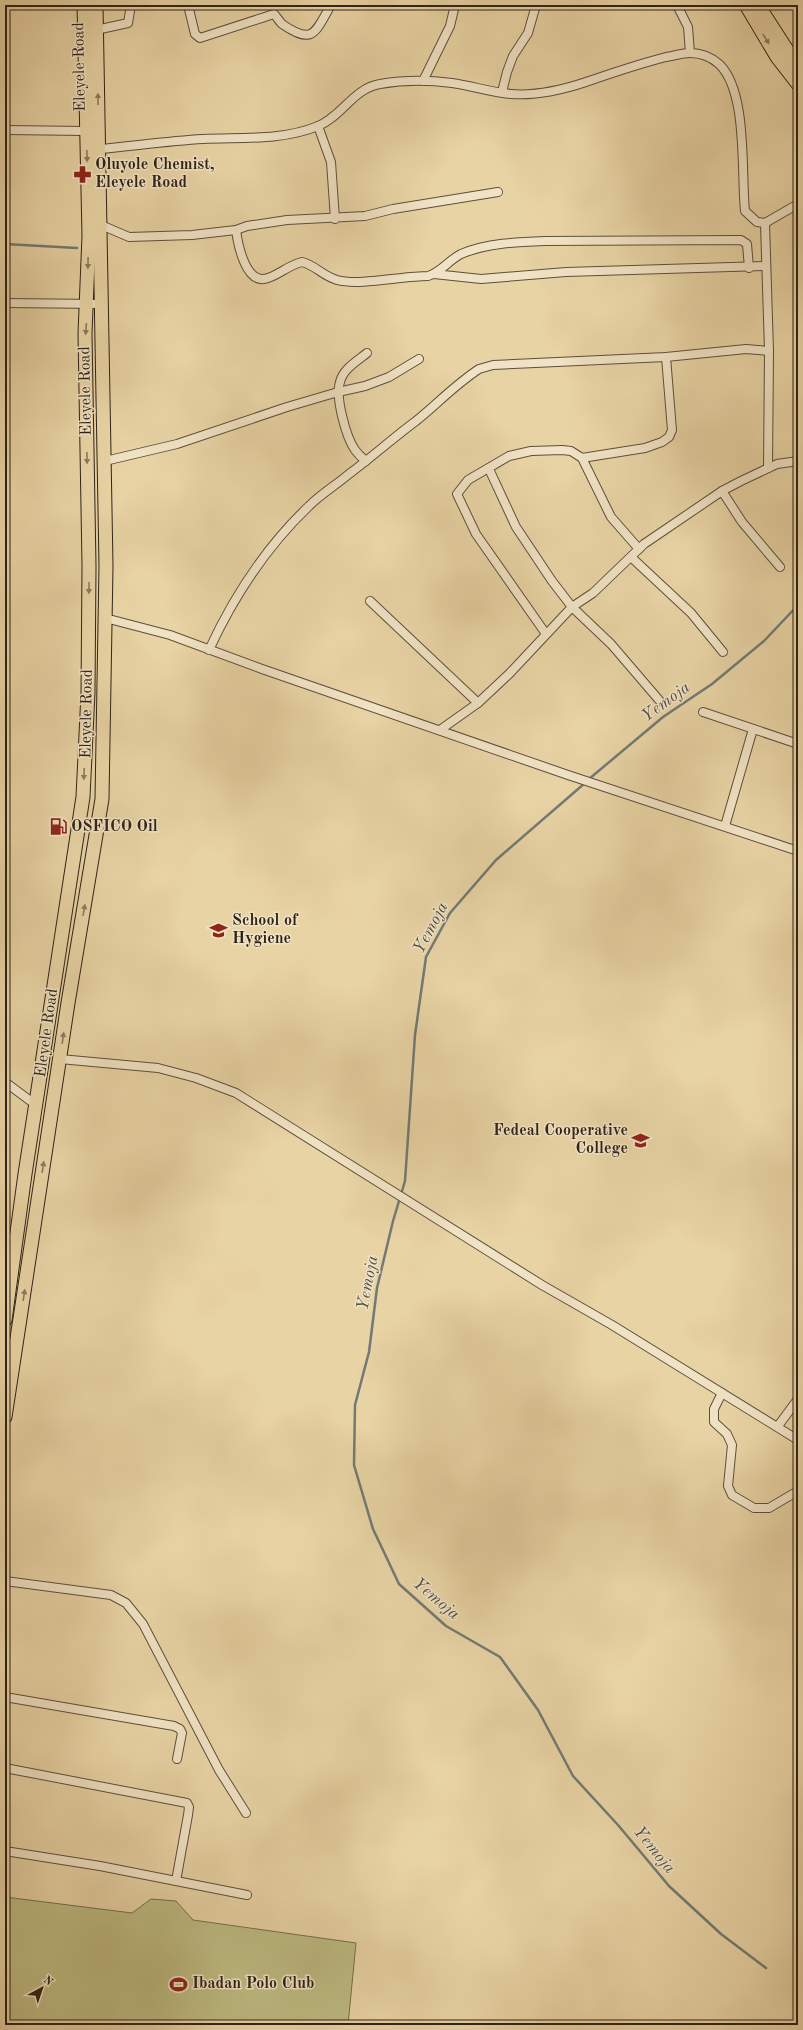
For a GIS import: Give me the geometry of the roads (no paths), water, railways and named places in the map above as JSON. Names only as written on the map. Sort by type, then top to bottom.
[{"type":"main road","name":"Eleyele Road","points":[[5,1417],[102,799],[106,566],[102,289],[86,131],[84,5]]},
{"type":"main road","name":"Eleyele Road","points":[[5,1320],[6,1305],[83,797],[88,693],[89,566],[85,333],[88,296],[97,232],[99,149],[96,5]]},
{"type":"main road","points":[[746,5],[777,57],[798,84]]},
{"type":"main road","points":[[758,5],[798,67]]},
{"type":"main road","points":[[83,797],[102,799]]},
{"type":"street","points":[[96,30],[128,23],[131,5]]},
{"type":"street","points":[[188,5],[195,34],[200,38],[274,14],[282,24],[299,34],[308,36],[314,33],[331,5]]},
{"type":"street","points":[[423,81],[450,26],[455,5]]},
{"type":"street","points":[[502,92],[513,56],[528,33],[536,5]]},
{"type":"street","points":[[677,5],[688,27],[690,53]]},
{"type":"street","points":[[99,149],[186,140],[258,137],[288,134],[318,126],[372,86],[423,81],[452,83],[510,94],[536,94],[569,87],[650,61],[690,53],[708,57],[719,65],[729,77],[738,103],[741,129],[745,212],[757,222],[765,223],[798,204]]},
{"type":"street","points":[[318,126],[331,162],[335,218]]},
{"type":"street","points":[[5,130],[86,131]]},
{"type":"street","points":[[97,232],[129,237],[192,235],[236,230],[247,226],[287,220],[365,216],[393,209],[498,192]]},
{"type":"street","points":[[765,223],[769,352],[768,468]]},
{"type":"street","points":[[236,230],[239,248],[249,270],[255,278],[260,280],[269,278],[302,262],[308,263],[328,277],[346,281],[434,274],[481,279],[566,272],[749,268],[766,266]]},
{"type":"street","points":[[434,274],[447,262],[461,254],[476,249],[514,242],[546,241],[742,240],[747,244],[749,268]]},
{"type":"street","points":[[5,302],[88,296],[102,304]]},
{"type":"street","points":[[209,650],[221,624],[243,588],[265,556],[292,523],[318,497],[366,461],[479,369],[493,365],[666,357],[746,349],[769,352]]},
{"type":"street","points":[[366,461],[355,451],[347,435],[338,392],[340,381],[345,372],[367,353]]},
{"type":"street","points":[[582,458],[645,448],[662,442],[669,437],[672,430],[666,357]]},
{"type":"street","points":[[104,461],[177,444],[338,392],[365,386],[389,377],[419,359]]},
{"type":"street","points":[[546,634],[476,534],[457,494],[468,480],[509,456],[531,451],[562,450],[571,452],[582,458],[611,517],[639,549]]},
{"type":"street","points":[[440,730],[478,703],[509,674],[572,607],[593,593],[639,549],[722,492],[777,464],[798,461]]},
{"type":"street","points":[[489,469],[516,527],[531,552],[572,607],[611,644],[659,700]]},
{"type":"street","points":[[722,492],[742,522],[780,567]]},
{"type":"street","points":[[631,557],[691,613],[723,652]]},
{"type":"street","points":[[370,601],[478,703]]},
{"type":"street","points":[[105,618],[170,636],[568,775],[798,851]]},
{"type":"street","points":[[703,712],[798,744]]},
{"type":"street","points":[[725,826],[753,729]]},
{"type":"street","points":[[60,1059],[158,1068],[219,1086],[252,1102],[389,1190],[542,1285],[612,1325],[778,1426],[798,1440]]},
{"type":"street","points":[[5,1082],[36,1105]]},
{"type":"street","points":[[6,1305],[21,1312]]},
{"type":"street","points":[[722,1393],[714,1409],[714,1422],[726,1434],[732,1445],[728,1486],[732,1495],[754,1508],[769,1508],[798,1492]]},
{"type":"street","points":[[778,1426],[798,1399]]},
{"type":"street","points":[[5,1581],[111,1595],[126,1603],[143,1624],[153,1641],[219,1770],[246,1813]]},
{"type":"street","points":[[5,1697],[174,1726],[180,1729],[182,1733],[177,1759]]},
{"type":"street","points":[[5,1768],[186,1803],[189,1807],[188,1815],[176,1881]]},
{"type":"street","points":[[5,1851],[247,1895]]},
{"type":"waterway","points":[[5,244],[77,248]]},
{"type":"waterway","name":"Yemoja","points":[[589,779],[663,717],[712,684],[764,641],[798,605]]},
{"type":"waterway","name":"Yemoja","points":[[585,783],[496,860],[450,913],[426,957],[415,1035],[405,1181],[393,1221],[377,1288],[369,1352],[355,1405],[354,1465],[373,1529],[399,1584],[446,1626],[500,1657],[538,1710],[573,1776],[618,1825],[669,1886],[721,1934],[766,1968]]},
{"type":"place","name":"Oluyole Chemist, Eleyele Road","points":[[82,174]]},
{"type":"place","name":"OSFICO Oil","points":[[58,827]]},
{"type":"place","name":"School of Hygiene","points":[[219,930]]},
{"type":"place","name":"Fedeal Cooperative College","points":[[641,1140]]},
{"type":"place","name":"Ibadan Polo Club","points":[[179,1984]]}]
